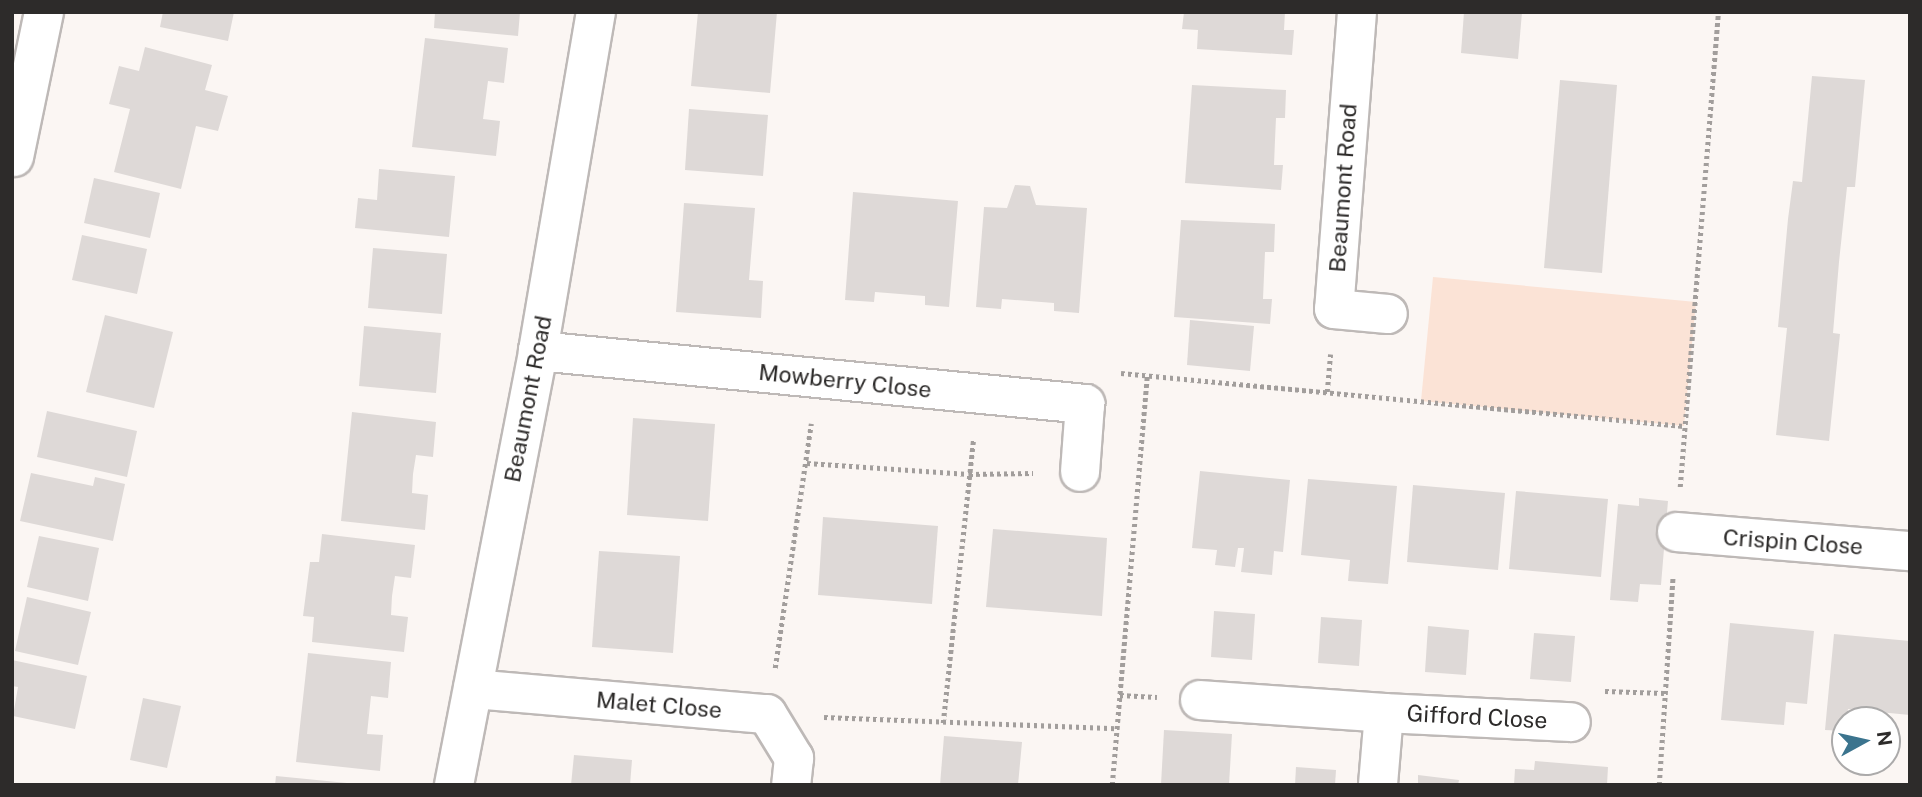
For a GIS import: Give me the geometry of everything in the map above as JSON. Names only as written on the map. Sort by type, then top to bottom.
[{"type":"street","points":[[14,157],[23,61],[44,12]]},
{"type":"street","name":"Beaumont Road","points":[[454,785],[538,351],[596,12]]},
{"type":"street","name":"Beaumont Road","points":[[1357,12],[1334,309],[1388,314]]},
{"type":"street","name":"Mowberry Close","points":[[538,351],[1085,404]]},
{"type":"street","points":[[1080,472],[1085,404]]},
{"type":"street","name":"Crispin Close","points":[[1677,532],[1910,551]]},
{"type":"street","name":"Malet Close","points":[[473,689],[767,714]]},
{"type":"street","name":"Gifford Close","points":[[1200,700],[1571,722]]},
{"type":"street","name":"Gifford Close","points":[[1378,785],[1384,713]]},
{"type":"street","points":[[767,714],[794,758],[791,785]]},
{"type":"path","points":[[1658,785],[1717,12]]},
{"type":"path","points":[[1085,404],[1118,373],[1685,426]]},
{"type":"path","points":[[1111,785],[1147,376]]},
{"type":"path","points":[[816,378],[807,463],[767,714],[943,724],[1116,728]]},
{"type":"path","points":[[943,724],[977,394]]},
{"type":"path","points":[[807,463],[969,474],[1080,472]]},
{"type":"shaded area","points":[[1433,277],[1696,302],[1684,426],[1421,401]]},
{"type":"building","points":[[163,12],[234,12],[228,41],[160,27]]},
{"type":"building","points":[[435,12],[520,12],[518,36],[434,28]]},
{"type":"building","points":[[698,12],[777,12],[770,93],[691,86]]},
{"type":"building","points":[[1184,12],[1285,12],[1284,30],[1294,30],[1292,55],[1197,49],[1198,30],[1182,29]]},
{"type":"building","points":[[1464,12],[1522,12],[1518,59],[1461,53]]},
{"type":"building","points":[[425,38],[508,48],[504,83],[488,81],[483,119],[500,121],[496,156],[412,147]]},
{"type":"building","points":[[145,47],[212,65],[205,90],[228,96],[218,131],[196,126],[181,189],[114,172],[130,109],[109,104],[119,66],[139,71]]},
{"type":"building","points":[[1812,76],[1865,80],[1855,187],[1847,187],[1839,262],[1833,333],[1840,334],[1829,441],[1776,435],[1787,328],[1778,327],[1788,219],[1793,181],[1802,182]]},
{"type":"building","points":[[1560,80],[1617,85],[1602,273],[1544,268]]},
{"type":"building","points":[[1192,85],[1286,90],[1285,118],[1276,118],[1274,165],[1283,165],[1281,190],[1185,183]]},
{"type":"building","points":[[689,109],[768,115],[763,176],[685,170]]},
{"type":"building","points":[[379,169],[455,176],[449,237],[355,228],[358,198],[377,200]]},
{"type":"building","points":[[94,178],[160,193],[150,238],[84,223]]},
{"type":"building","points":[[1015,185],[1030,186],[1036,205],[1087,208],[1079,313],[1054,311],[1054,303],[1002,299],[1001,309],[976,307],[984,207],[1007,208]]},
{"type":"building","points":[[853,192],[958,201],[949,307],[925,305],[925,296],[875,292],[874,302],[845,300]]},
{"type":"building","points":[[684,203],[755,208],[749,280],[763,281],[761,318],[676,312]]},
{"type":"building","points":[[1181,220],[1275,224],[1274,252],[1265,252],[1263,299],[1272,299],[1270,324],[1174,317]]},
{"type":"building","points":[[82,235],[147,249],[137,294],[72,280]]},
{"type":"building","points":[[373,248],[447,254],[442,314],[368,308]]},
{"type":"building","points":[[105,315],[173,332],[154,408],[86,392]]},
{"type":"building","points":[[1190,320],[1254,326],[1250,371],[1187,365]]},
{"type":"building","points":[[364,326],[441,333],[436,393],[359,386]]},
{"type":"building","points":[[47,411],[137,431],[127,477],[37,457]]},
{"type":"building","points":[[352,412],[436,422],[433,457],[416,455],[413,474],[412,493],[428,495],[425,530],[341,521]]},
{"type":"building","points":[[633,418],[715,424],[708,521],[627,515]]},
{"type":"building","points":[[1200,471],[1290,480],[1283,552],[1274,551],[1272,575],[1241,572],[1244,548],[1238,548],[1235,567],[1215,565],[1217,550],[1192,548]]},
{"type":"building","points":[[31,473],[93,486],[95,477],[125,484],[113,541],[20,521]]},
{"type":"building","points":[[1308,479],[1397,486],[1388,584],[1348,581],[1350,560],[1301,555]]},
{"type":"building","points":[[1413,485],[1505,493],[1498,570],[1407,562]]},
{"type":"building","points":[[1516,491],[1608,499],[1601,577],[1509,569]]},
{"type":"building","points":[[1639,498],[1668,501],[1661,585],[1640,584],[1638,602],[1610,600],[1618,504],[1639,506]]},
{"type":"building","points":[[823,517],[938,526],[932,604],[818,595]]},
{"type":"building","points":[[993,529],[1107,538],[1102,616],[986,607]]},
{"type":"building","points":[[322,534],[415,545],[411,578],[395,576],[392,596],[391,615],[408,617],[404,652],[312,642],[314,617],[303,616],[310,562],[319,562]]},
{"type":"building","points":[[39,536],[99,548],[88,601],[27,587]]},
{"type":"building","points":[[599,551],[680,556],[673,653],[592,647]]},
{"type":"building","points":[[27,597],[91,612],[78,665],[15,651]]},
{"type":"building","points":[[1214,611],[1255,614],[1252,660],[1211,657]]},
{"type":"building","points":[[1321,617],[1362,620],[1359,666],[1318,663]]},
{"type":"building","points":[[1730,623],[1814,631],[1807,704],[1786,702],[1784,725],[1721,720]]},
{"type":"building","points":[[1428,626],[1469,630],[1466,675],[1425,672]]},
{"type":"building","points":[[1534,633],[1575,636],[1571,682],[1530,679]]},
{"type":"building","points":[[1834,634],[1910,641],[1910,715],[1901,714],[1901,706],[1831,706],[1831,730],[1825,730]]},
{"type":"building","points":[[308,653],[391,662],[388,698],[371,696],[367,734],[383,735],[380,771],[296,762]]},
{"type":"building","points":[[12,660],[87,676],[75,729],[13,716],[18,687],[12,686]]},
{"type":"building","points":[[143,698],[181,706],[167,768],[130,760]]},
{"type":"building","points":[[1164,730],[1232,734],[1229,785],[1161,785]]},
{"type":"building","points":[[944,736],[1022,742],[1018,785],[940,785]]},
{"type":"building","points":[[574,755],[632,760],[630,785],[571,785]]},
{"type":"building","points":[[1535,761],[1608,767],[1607,785],[1514,785],[1515,769],[1534,770]]},
{"type":"building","points":[[1296,767],[1336,770],[1335,785],[1295,785]]},
{"type":"building","points":[[1418,775],[1459,780],[1458,785],[1418,785]]},
{"type":"building","points":[[276,776],[347,783],[347,785],[275,785]]}]
